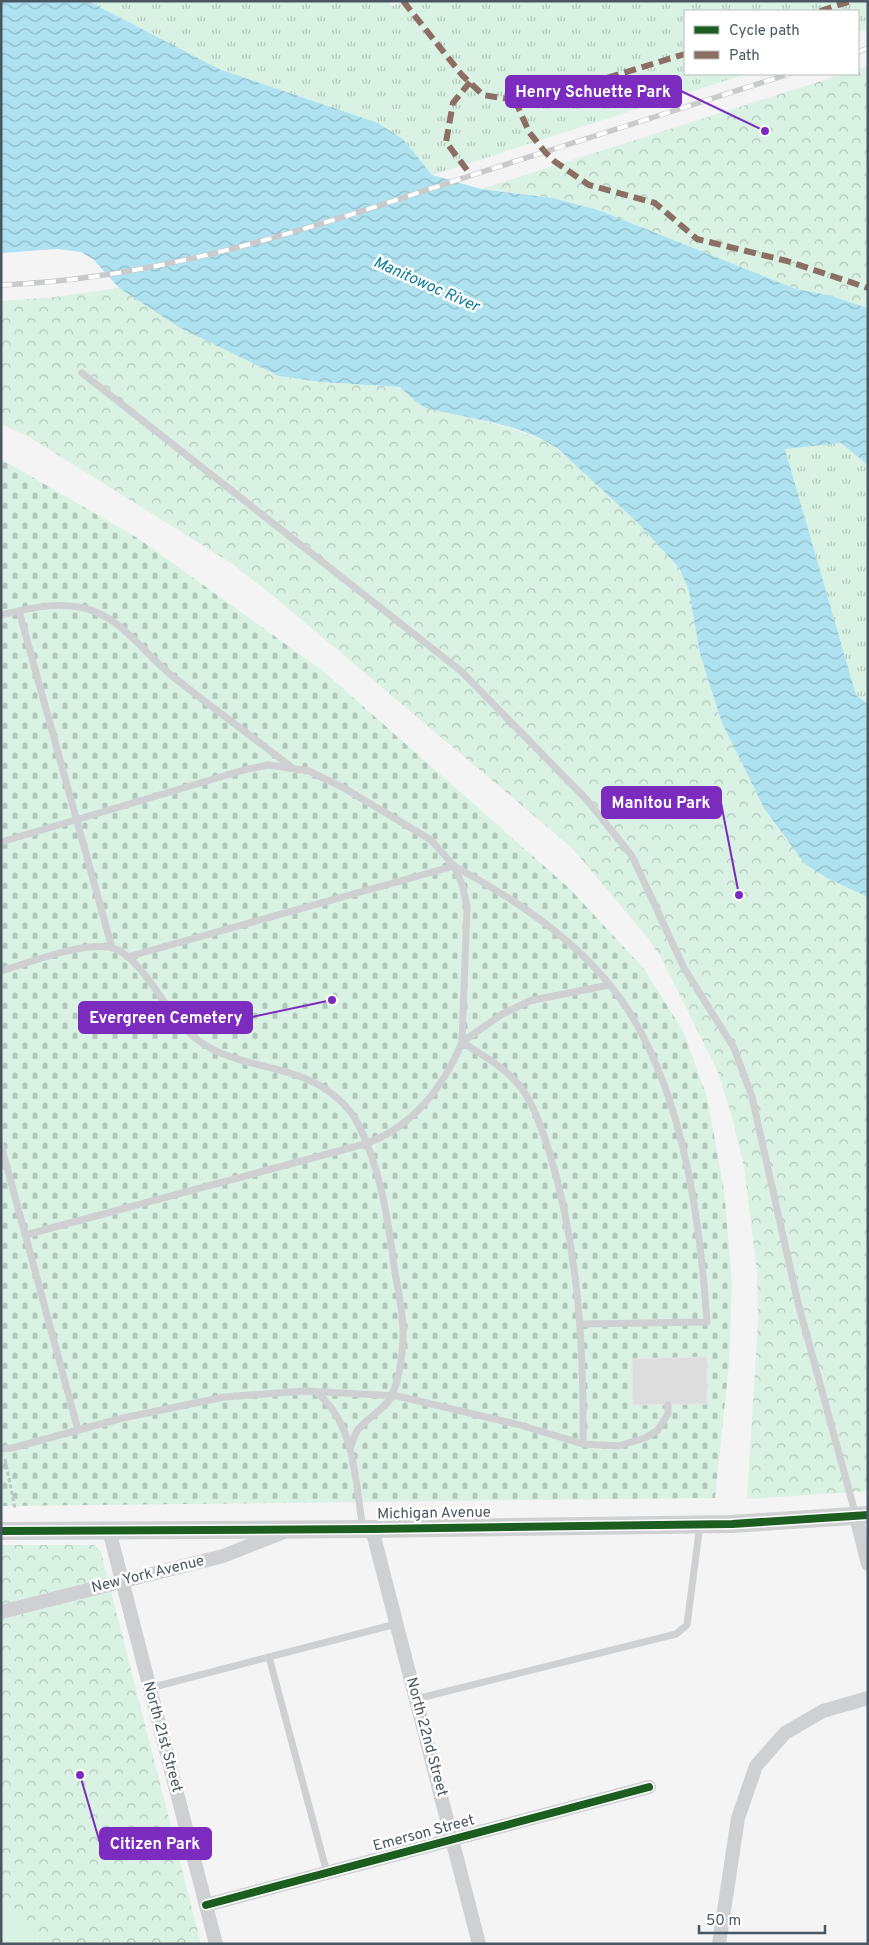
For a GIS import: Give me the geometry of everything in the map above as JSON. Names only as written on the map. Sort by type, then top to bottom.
[{"type":"street","name":"Michigan Avenue","points":[[1,1531],[292,1530],[700,1524],[862,1516]]},
{"type":"street","points":[[862,1516],[868,1564]]},
{"type":"street","name":"North 22nd Street","points":[[367,1529],[396,1624],[479,1944]]},
{"type":"street","name":"North 21st Street","points":[[110,1530],[216,1944]]},
{"type":"street","name":"New York Avenue","points":[[1,1612],[223,1556],[292,1530]]},
{"type":"street","points":[[719,1944],[738,1818],[756,1766],[785,1733],[823,1711],[868,1698]]},
{"type":"street","name":"Emerson Street","points":[[206,1905],[453,1841],[648,1787]]},
{"type":"lane","points":[[82,373],[461,671],[586,800],[632,856],[684,968],[734,1048],[752,1097],[798,1303],[862,1516]]},
{"type":"lane","points":[[1,615],[19,610],[60,604],[85,608],[106,616],[125,630],[170,674],[290,766]]},
{"type":"lane","points":[[19,610],[112,948]]},
{"type":"lane","points":[[1,842],[244,770],[268,765],[290,766],[325,777],[431,840],[454,866],[462,884],[466,906],[462,1042],[445,1075],[420,1108],[391,1134],[367,1143],[26,1235]]},
{"type":"lane","points":[[127,957],[454,866],[508,896],[545,923],[577,951],[609,985],[627,1009],[642,1034],[670,1101],[681,1141],[704,1283],[707,1322],[580,1324]]},
{"type":"lane","points":[[1,971],[76,950],[112,948],[127,957],[150,981],[181,1023],[198,1040],[230,1056],[314,1082],[344,1105],[356,1120],[367,1143],[382,1190],[398,1290],[402,1332],[401,1362],[392,1396],[383,1407],[361,1425],[350,1449]]},
{"type":"lane","points":[[462,1042],[501,1015],[529,1001],[609,985]]},
{"type":"lane","points":[[462,1042],[510,1075],[523,1090],[533,1108],[554,1170],[564,1210],[580,1324],[584,1379],[583,1444]]},
{"type":"lane","points":[[1,1145],[78,1430]]},
{"type":"lane","points":[[316,1392],[328,1402],[338,1416],[350,1449],[367,1529]]},
{"type":"lane","points":[[2,1449],[123,1418],[224,1397],[316,1392],[392,1396],[428,1402],[520,1425],[583,1444],[618,1446],[645,1438],[658,1430],[665,1422],[668,1405]]},
{"type":"lane","points":[[416,1699],[676,1634],[687,1626],[700,1524]]},
{"type":"lane","points":[[150,1688],[396,1624]]},
{"type":"lane","points":[[269,1657],[327,1874]]},
{"type":"path","points":[[2,1449],[15,1510]]},
{"type":"green space","points":[[88,1],[388,1],[392,6],[405,1],[868,1],[868,29],[859,33],[859,10],[684,10],[684,75],[743,75],[432,175],[404,140],[378,123],[219,69]]},
{"type":"green space","points":[[868,66],[868,308],[828,295],[796,289],[601,211],[553,198],[481,189],[840,75],[859,75],[859,69]]},
{"type":"green space","points":[[119,288],[180,328],[279,376],[321,382],[400,387],[415,401],[513,429],[548,442],[583,471],[639,524],[679,568],[689,591],[700,654],[722,723],[765,810],[785,839],[845,885],[868,897],[868,1491],[747,1499],[758,1320],[757,1272],[744,1167],[732,1117],[717,1070],[663,961],[648,938],[571,847],[271,594],[231,563],[26,435],[1,424],[1,301],[54,297]]},
{"type":"green space","points":[[841,443],[868,465],[868,704],[856,695],[785,448]]},
{"type":"green space","points":[[1,459],[139,539],[323,671],[570,889],[644,969],[683,1031],[707,1097],[724,1190],[732,1284],[729,1364],[715,1498],[1,1506]]},
{"type":"green space","points":[[1,1545],[94,1545],[101,1552],[201,1944],[1,1944]]},
{"type":"green space","points":[[1,1902],[38,1944],[1,1944]]},
{"type":"water","name":"Manitowoc River","points":[[1,1],[88,1],[219,69],[378,123],[404,140],[432,175],[481,189],[553,198],[601,211],[796,289],[828,295],[868,308],[868,465],[841,443],[785,449],[856,695],[868,704],[868,897],[827,878],[805,864],[765,810],[722,723],[700,654],[689,591],[679,568],[639,524],[558,449],[528,433],[494,423],[426,408],[400,387],[321,382],[279,376],[180,328],[119,288],[93,259],[81,252],[57,249],[1,253]]},
{"type":"building","points":[[707,1357],[707,1404],[633,1405],[632,1359]]},
{"type":"railway","points":[[859,52],[868,48]]},
{"type":"railway","points":[[1,285],[60,281],[119,273],[177,262],[234,248],[348,215],[786,75]]},
{"type":"marked path","points":[[403,1],[462,75],[483,95],[528,102],[684,54]]},
{"type":"marked path","points":[[823,10],[851,1]]},
{"type":"marked path","points":[[467,170],[446,142],[453,103],[470,82]]},
{"type":"marked path","points":[[515,100],[529,132],[545,152],[554,161],[589,185],[655,203],[697,239],[787,261],[868,288]]},
{"type":"cycle path","points":[[1,1531],[372,1529],[732,1524],[868,1515]]},
{"type":"cycle path","points":[[206,1905],[649,1787]]},
{"type":"place","name":"Henry Schuette Park","points":[[765,131]]},
{"type":"place","name":"Manitou Park","points":[[739,895]]},
{"type":"place","name":"Evergreen Cemetery","points":[[332,1000]]},
{"type":"place","name":"Citizen Park","points":[[80,1775]]}]
